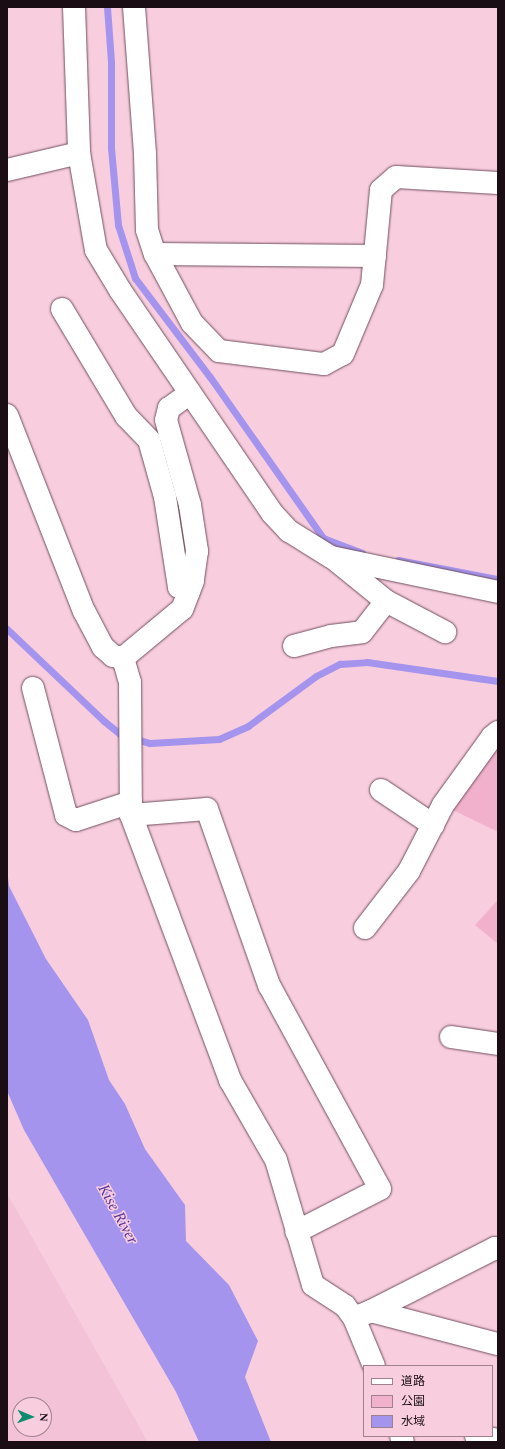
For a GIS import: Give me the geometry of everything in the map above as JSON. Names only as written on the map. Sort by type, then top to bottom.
[{"type":"street","points":[[74,7],[79,153],[96,250],[272,513],[289,531],[331,557],[386,601],[445,632]]},
{"type":"street","points":[[134,7],[145,154],[147,230],[155,254],[192,323],[219,351],[324,364],[343,354],[372,285],[381,190],[396,177],[498,183]]},
{"type":"street","points":[[7,170],[79,153]]},
{"type":"street","points":[[155,254],[375,256]]},
{"type":"street","points":[[62,309],[126,416],[149,440],[164,497],[179,587],[189,592]]},
{"type":"street","points":[[123,658],[182,609],[189,592],[197,551],[190,505],[166,420],[169,408],[190,392]]},
{"type":"street","points":[[7,415],[84,611],[103,647],[113,656],[123,658]]},
{"type":"street","points":[[331,557],[498,592]]},
{"type":"street","points":[[294,646],[331,636],[362,632],[386,601]]},
{"type":"street","points":[[123,658],[130,682],[131,808],[230,1080],[276,1160],[296,1232],[313,1285],[345,1306],[362,1314],[498,1344]]},
{"type":"street","points":[[33,688],[66,815],[76,820],[131,808],[207,809],[269,985],[380,1189],[296,1232]]},
{"type":"street","points":[[365,928],[409,871],[443,805],[492,737],[498,732]]},
{"type":"street","points":[[381,790],[433,825]]},
{"type":"street","points":[[452,1037],[498,1044]]},
{"type":"street","points":[[362,1314],[495,1248],[498,1249]]},
{"type":"street","points":[[362,1314],[374,1365]]},
{"type":"street","points":[[482,1437],[498,1440]]},
{"type":"shaded area","points":[[7,1193],[148,1442],[7,1442]]},
{"type":"green space","points":[[498,748],[498,832],[451,809]]},
{"type":"green space","points":[[498,900],[498,944],[475,925]]},
{"type":"water","name":"Kise River","points":[[7,869],[9,886],[46,959],[88,1020],[109,1080],[125,1104],[145,1149],[185,1205],[186,1241],[229,1285],[258,1341],[245,1377],[271,1442],[199,1442],[176,1392],[24,1130],[7,1091]]},
{"type":"waterway","points":[[107,7],[111,62],[111,148],[118,225],[135,278],[210,377],[323,538],[362,553]]},
{"type":"waterway","points":[[398,560],[498,579]]},
{"type":"waterway","points":[[7,629],[104,721],[120,734],[150,743],[219,739],[248,726],[316,676],[340,664],[367,662],[498,681]]}]
